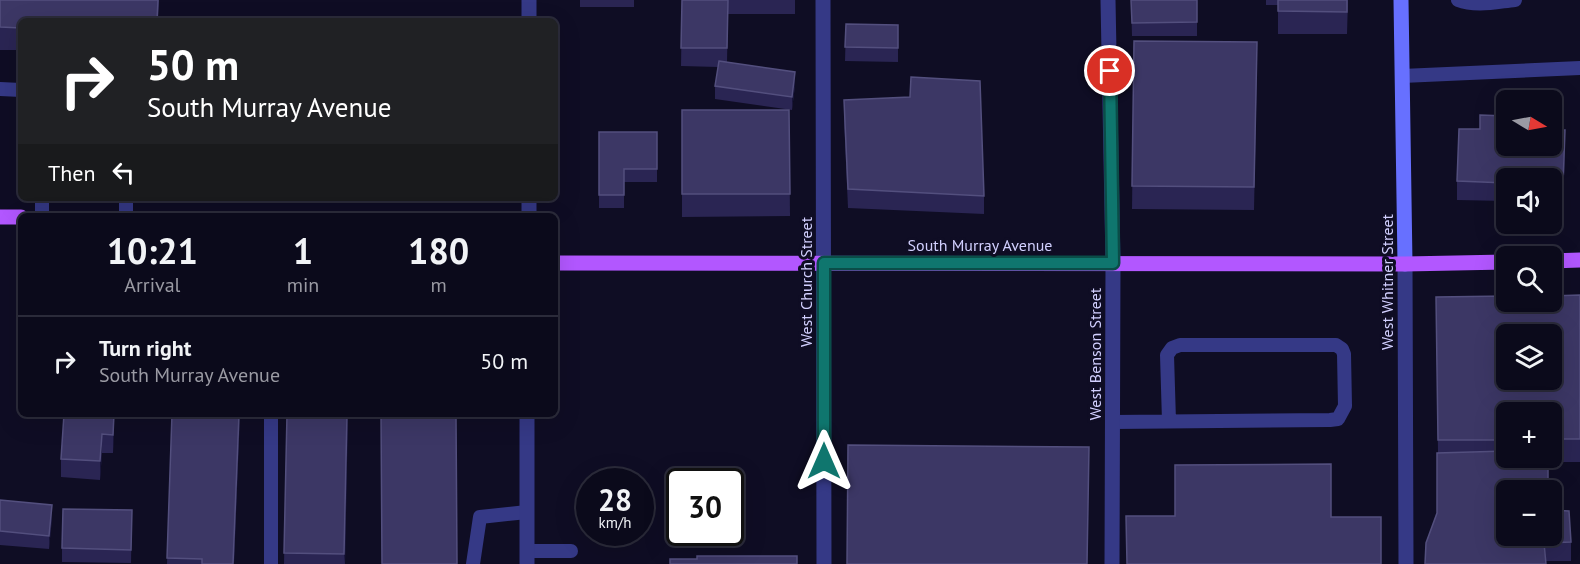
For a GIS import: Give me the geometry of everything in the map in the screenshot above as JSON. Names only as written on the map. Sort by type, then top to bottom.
[{"type":"main road","name":"West Whitner Street","points":[[1401,0],[1405,264]]},
{"type":"main road","points":[[0,216],[18,218]]},
{"type":"main road","points":[[1562,261],[1580,260]]},
{"type":"main road","name":"South Murray Avenue","points":[[558,263],[1496,262]]},
{"type":"street","points":[[529,0],[529,18]]},
{"type":"street","name":"West Church Street","points":[[824,0],[824,564]]},
{"type":"street","name":"West Benson Street","points":[[1108,0],[1113,263],[1112,564]]},
{"type":"street","name":"West Whitner Street","points":[[1405,264],[1406,564]]},
{"type":"street","points":[[527,417],[527,557]]},
{"type":"lane","points":[[1458,0],[1478,4],[1515,0]]},
{"type":"lane","points":[[1402,76],[1580,68]]},
{"type":"lane","points":[[0,89],[18,90]]},
{"type":"lane","points":[[1113,422],[1338,419],[1345,406],[1344,354],[1342,349],[1335,345],[1179,345],[1172,348],[1167,355],[1168,421]]},
{"type":"lane","points":[[271,417],[272,564]]},
{"type":"lane","points":[[473,564],[480,517],[527,512]]},
{"type":"lane","points":[[527,557],[571,551]]},
{"type":"building","points":[[0,0],[158,0],[157,18],[18,18],[18,28],[0,27]]},
{"type":"building","points":[[682,0],[728,0],[727,48],[681,48]]},
{"type":"building","points":[[1131,0],[1197,0],[1197,22],[1132,23]]},
{"type":"building","points":[[1278,0],[1347,0],[1347,12],[1278,11]]},
{"type":"building","points":[[846,24],[898,25],[898,48],[845,47]]},
{"type":"building","points":[[1134,41],[1257,42],[1254,187],[1132,186]]},
{"type":"building","points":[[719,61],[795,72],[792,97],[715,86]]},
{"type":"building","points":[[911,77],[980,81],[984,196],[848,189],[844,100],[910,97]]},
{"type":"building","points":[[682,110],[789,110],[790,194],[682,194]]},
{"type":"building","points":[[1480,115],[1496,116],[1496,156],[1562,156],[1562,130],[1565,130],[1563,184],[1562,168],[1496,168],[1496,183],[1457,181],[1459,129],[1480,129]]},
{"type":"building","points":[[599,132],[657,132],[657,169],[624,169],[624,195],[599,195]]},
{"type":"building","points":[[1580,295],[1580,439],[1562,439],[1562,402],[1496,402],[1496,440],[1438,440],[1436,297],[1496,296],[1496,312],[1562,312],[1562,296]]},
{"type":"building","points":[[64,417],[114,417],[113,435],[102,434],[100,461],[61,459]]},
{"type":"building","points":[[172,417],[239,417],[233,564],[202,564],[202,559],[167,558]]},
{"type":"building","points":[[287,417],[347,417],[344,554],[284,553]]},
{"type":"building","points":[[381,417],[456,417],[457,564],[382,564]]},
{"type":"building","points":[[848,445],[1089,447],[1087,564],[847,564]]},
{"type":"building","points":[[1496,451],[1496,468],[1548,468],[1548,480],[1496,480],[1496,546],[1544,546],[1546,564],[1425,564],[1426,543],[1437,513],[1437,453]]},
{"type":"building","points":[[1331,464],[1331,517],[1381,517],[1381,564],[1127,564],[1126,516],[1175,516],[1175,465]]},
{"type":"building","points":[[0,500],[52,505],[49,536],[0,531]]},
{"type":"building","points":[[63,509],[132,510],[131,550],[62,548]]},
{"type":"building","points":[[1562,511],[1569,511],[1571,542],[1562,542]]},
{"type":"building","points":[[697,556],[797,556],[797,564],[670,564],[670,559],[697,559]]},
{"type":"route","points":[[824,461],[824,263],[1113,263],[1110,71]]}]
